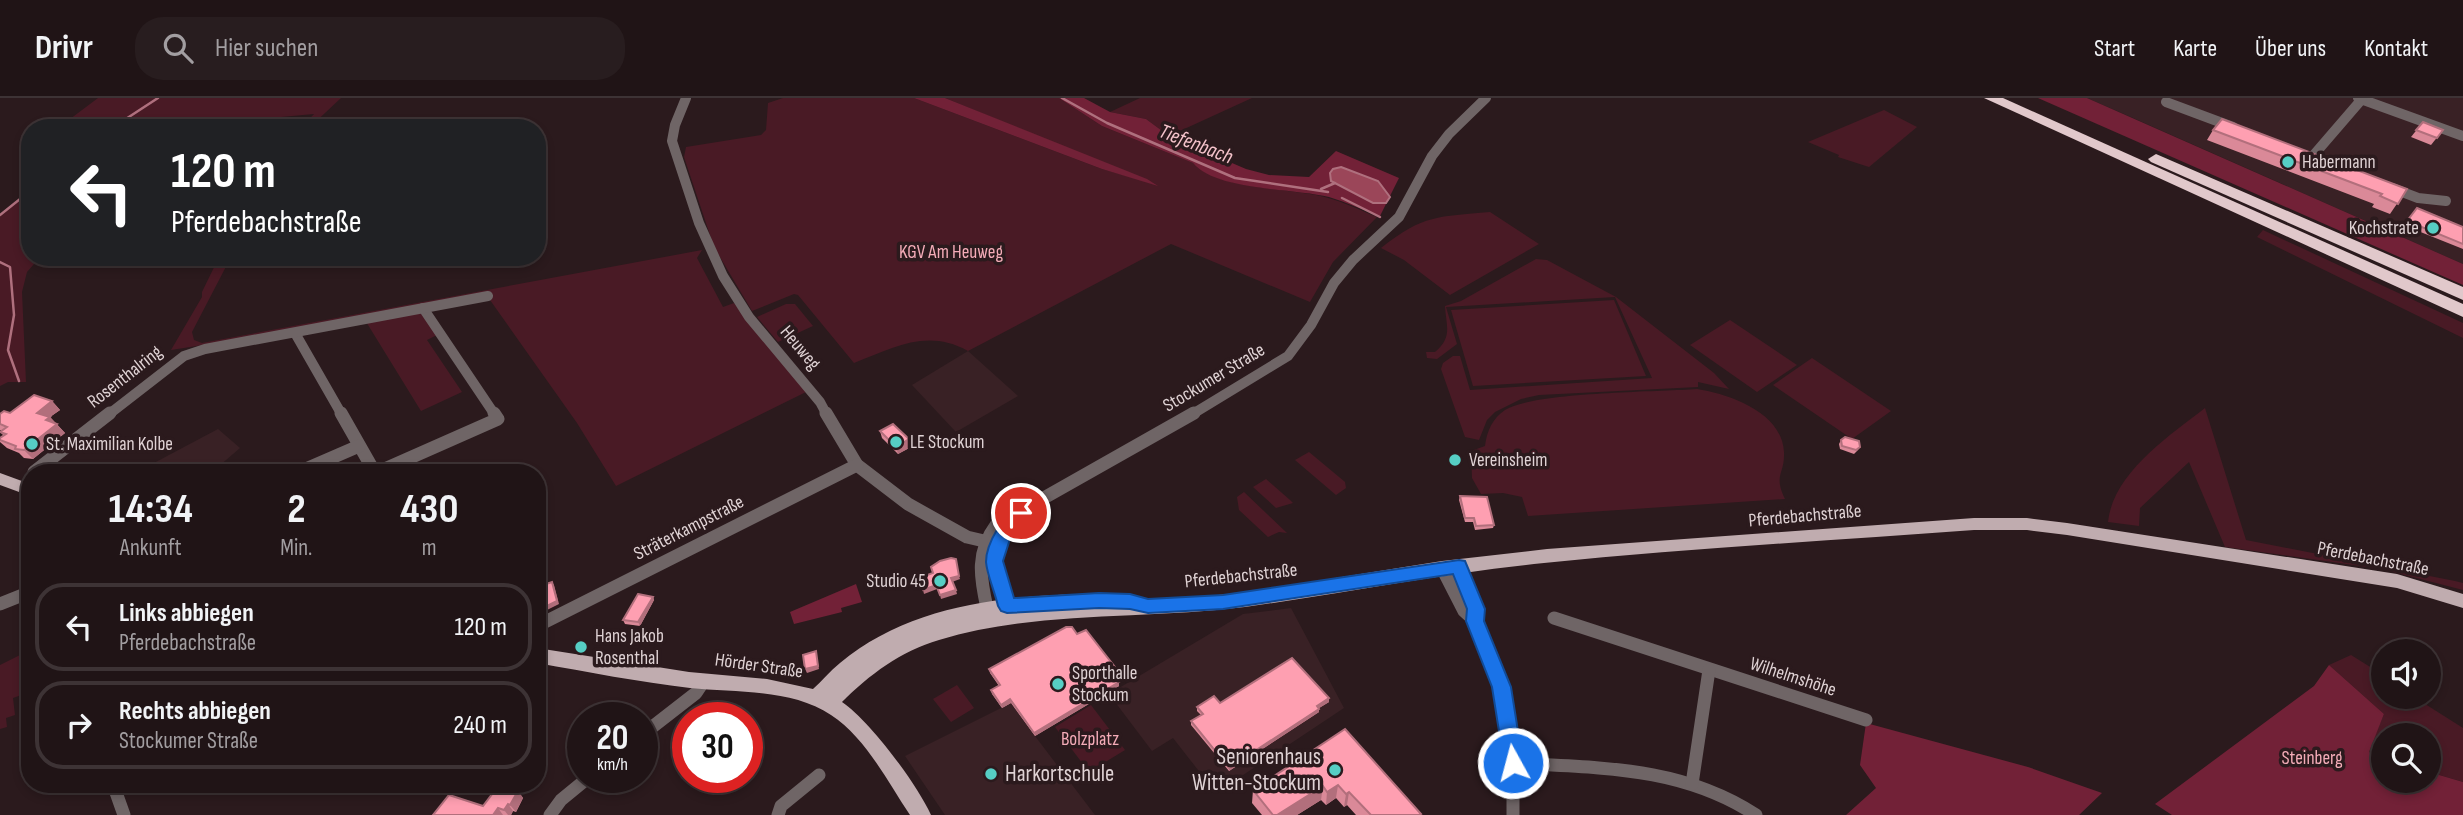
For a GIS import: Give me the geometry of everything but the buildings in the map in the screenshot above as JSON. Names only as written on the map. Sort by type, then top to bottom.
[{"type":"highway","points":[[1991,98],[2463,311]]},
{"type":"highway","points":[[2022,98],[2463,294]]},
{"type":"main road","points":[[0,479],[21,483]]},
{"type":"main road","name":"Pferdebachstraße","points":[[823,701],[874,663],[909,645],[998,611],[1129,610],[1148,606],[1242,600],[1450,567],[1561,555],[1974,524],[2015,524],[2067,529],[2398,581],[2463,601]]},
{"type":"main road","name":"Hörder Straße","points":[[546,656],[754,686],[823,701],[844,714],[866,737],[921,815]]},
{"type":"street","name":"Heuweg","points":[[685,98],[672,141],[710,253],[749,317],[820,402],[858,465],[908,504],[967,537],[984,541]]},
{"type":"street","name":"Stockumer Straße","points":[[984,541],[996,525],[1231,392],[1288,356],[1311,325],[1334,283],[1353,260],[1399,218],[1432,156],[1449,134],[1486,98]]},
{"type":"street","points":[[2312,157],[2360,99],[2463,136]]},
{"type":"street","points":[[2166,102],[2239,130]]},
{"type":"street","points":[[2300,152],[2336,166]]},
{"type":"street","points":[[2383,184],[2418,198],[2446,201]]},
{"type":"street","name":"Rosenthalring","points":[[44,464],[184,356],[488,296]]},
{"type":"street","points":[[396,464],[498,419],[423,308]]},
{"type":"street","points":[[295,333],[370,464]]},
{"type":"street","points":[[317,464],[359,446]]},
{"type":"street","name":"Sträterkampstraße","points":[[546,621],[858,465]]},
{"type":"street","name":"Stockumer Straße","points":[[1002,537],[1021,513]]},
{"type":"street","points":[[1002,537],[995,561],[998,611],[979,567],[984,541],[1002,537]]},
{"type":"street","points":[[1450,567],[1464,611],[1475,621],[1502,687],[1513,763],[1513,815]]},
{"type":"street","points":[[0,604],[21,596]]},
{"type":"street","name":"Wilhelmshöhe","points":[[1554,618],[1866,720]]},
{"type":"street","points":[[1692,784],[1709,670]]},
{"type":"street","points":[[658,722],[696,692],[704,681]]},
{"type":"street","points":[[1513,763],[1632,769],[1692,784],[1756,815]]},
{"type":"street","points":[[779,815],[781,806],[818,775]]},
{"type":"street","points":[[116,793],[124,815]]},
{"type":"street","points":[[550,815],[570,793]]},
{"type":"shaded area","points":[[2087,98],[2463,98],[2463,264],[2133,118]]},
{"type":"shaded area","points":[[1341,167],[1378,181],[1390,197],[1386,203],[1373,203],[1331,181],[1330,173]]},
{"type":"shaded area","points":[[968,351],[1018,396],[956,432],[912,385]]},
{"type":"shaded area","points":[[218,429],[240,448],[221,464],[152,464]]},
{"type":"shaded area","points":[[1291,608],[1344,708],[1216,793],[1173,738],[1152,751],[1109,694],[1243,614]]},
{"type":"shaded area","name":"Harkortschule","points":[[1011,703],[1095,815],[945,815],[905,756]]},
{"type":"green space","points":[[98,98],[341,98],[319,119],[309,119],[314,114],[260,119],[70,119]]},
{"type":"green space","name":"KGV Am Heuweg","points":[[783,98],[914,98],[1102,169],[1155,184],[945,98],[1059,98],[1102,126],[1193,163],[1216,177],[1250,186],[1324,197],[1377,217],[1333,262],[1310,302],[1171,244],[968,351],[953,344],[924,341],[896,347],[854,363],[798,295],[794,294],[752,311],[714,247],[684,157],[686,147],[761,135],[766,130],[768,103]]},
{"type":"green space","points":[[914,98],[945,98],[1147,179],[1158,186],[1102,169]]},
{"type":"green space","points":[[1059,98],[1084,98],[1110,112],[1146,119],[1169,136],[1246,169],[1269,175],[1309,177],[1336,151],[1399,178],[1380,216],[1329,197],[1237,184],[1219,179],[1193,163],[1102,126]]},
{"type":"green space","points":[[1140,98],[1252,98],[1169,136],[1146,119],[1110,112]]},
{"type":"green space","points":[[2038,98],[2087,98],[2463,264],[2463,285]]},
{"type":"green space","points":[[1884,110],[1917,127],[1869,167],[1838,157],[1839,155],[1808,142]]},
{"type":"green space","points":[[21,198],[21,266],[32,266],[27,272],[22,292],[26,382],[8,382],[0,386],[0,215]]},
{"type":"green space","points":[[1490,212],[1539,244],[1450,295],[1404,260],[1381,248],[1409,229],[1432,219]]},
{"type":"green space","points":[[2263,230],[2463,323],[2463,338],[2257,237]]},
{"type":"green space","points":[[702,250],[697,258],[723,307],[734,303],[806,392],[616,486],[577,423],[490,300],[171,350],[202,297],[215,266],[226,266],[192,332],[194,340],[202,343]]},
{"type":"green space","points":[[1536,259],[1547,260],[1616,297],[1714,373],[1729,389],[1698,382],[1698,387],[1539,395],[1521,399],[1495,412],[1487,420],[1479,440],[1465,437],[1441,369],[1443,363],[1453,356],[1460,356],[1470,390],[1652,378],[1615,297],[1446,307],[1457,344],[1437,359],[1427,358],[1426,352],[1435,352],[1441,347],[1446,336],[1445,306],[1461,301]]},
{"type":"green space","points":[[1614,300],[1646,376],[1473,386],[1451,310]]},
{"type":"green space","points":[[786,304],[795,304],[813,326],[778,342],[757,317]]},
{"type":"green space","points":[[420,312],[437,335],[427,340],[462,392],[421,411],[365,320]]},
{"type":"green space","points":[[1730,320],[1797,365],[1757,392],[1690,345]]},
{"type":"green space","points":[[1812,358],[1891,411],[1852,439],[1773,385]]},
{"type":"green space","points":[[1697,389],[1724,395],[1752,407],[1774,426],[1781,438],[1784,452],[1780,484],[1785,499],[1528,516],[1522,497],[1503,493],[1481,494],[1472,478],[1471,451],[1485,446],[1491,426],[1500,414],[1520,404],[1568,396]]},
{"type":"green space","points":[[2205,408],[2246,540],[2455,581],[2463,583],[2463,590],[2382,569],[2225,547],[2189,462],[2140,508],[2139,526],[2108,522],[2112,504],[2131,472],[2160,443]]},
{"type":"green space","points":[[1309,452],[1345,482],[1346,488],[1336,495],[1295,460]]},
{"type":"green space","points":[[1266,479],[1293,503],[1276,508],[1253,487]]},
{"type":"green space","points":[[1244,492],[1287,533],[1279,532],[1268,537],[1239,510],[1237,497]]},
{"type":"green space","points":[[856,584],[862,602],[841,608],[842,612],[794,624],[790,612]]},
{"type":"green space","points":[[21,654],[21,695],[13,698],[15,715],[6,718],[7,727],[0,729],[0,665]]},
{"type":"green space","points":[[2351,655],[2371,668],[2371,702],[2329,665]]},
{"type":"green space","name":"Steinberg","points":[[2329,665],[2371,702],[2371,709],[2378,709],[2384,714],[2380,723],[2371,723],[2371,793],[2441,793],[2441,776],[2463,782],[2463,815],[2172,815],[2155,804],[2314,686]]},
{"type":"green space","points":[[957,685],[974,708],[951,722],[933,699]]},
{"type":"green space","name":"Bolzplatz","points":[[1091,705],[1125,750],[1089,772],[1055,727]]},
{"type":"green space","points":[[2378,709],[2433,709],[2463,728],[2463,782],[2441,776],[2441,723],[2380,723],[2384,714]]},
{"type":"green space","points":[[1866,723],[2028,767],[2102,793],[2079,815],[1846,815],[1876,788],[1860,765]]},
{"type":"waterway","points":[[126,119],[158,98]]},
{"type":"waterway","name":"Tiefenbach","points":[[1062,98],[1107,123],[1235,178],[1328,192]]},
{"type":"waterway","points":[[1321,189],[1335,183]]},
{"type":"waterway","points":[[0,215],[21,198]]},
{"type":"waterway","name":"Tiefenbach","points":[[1342,198],[1380,217]]},
{"type":"waterway","points":[[0,262],[10,267],[14,315],[8,350],[19,381]]},
{"type":"place","name":"Habermann","points":[[2288,162]]},
{"type":"place","name":"Kochstrate","points":[[2433,228]]},
{"type":"place","name":"LE Stockum","points":[[896,442]]},
{"type":"place","name":"St. Maximilian Kolbe","points":[[32,444]]},
{"type":"place","name":"Vereinsheim","points":[[1455,460]]},
{"type":"place","name":"Studio 45","points":[[940,581]]},
{"type":"place","name":"Hans Jakob Rosenthal","points":[[581,647]]},
{"type":"place","name":"Sporthalle Stockum","points":[[1058,684]]},
{"type":"place","name":"Seniorenhaus Witten-Stockum","points":[[1335,770]]},
{"type":"place","name":"Harkortschule","points":[[991,774]]},
{"type":"route","points":[[1021,513],[996,548],[995,570],[1007,606],[1044,601],[1130,601],[1148,606],[1223,602],[1459,566],[1476,609],[1475,621],[1502,687],[1513,763]]}]
